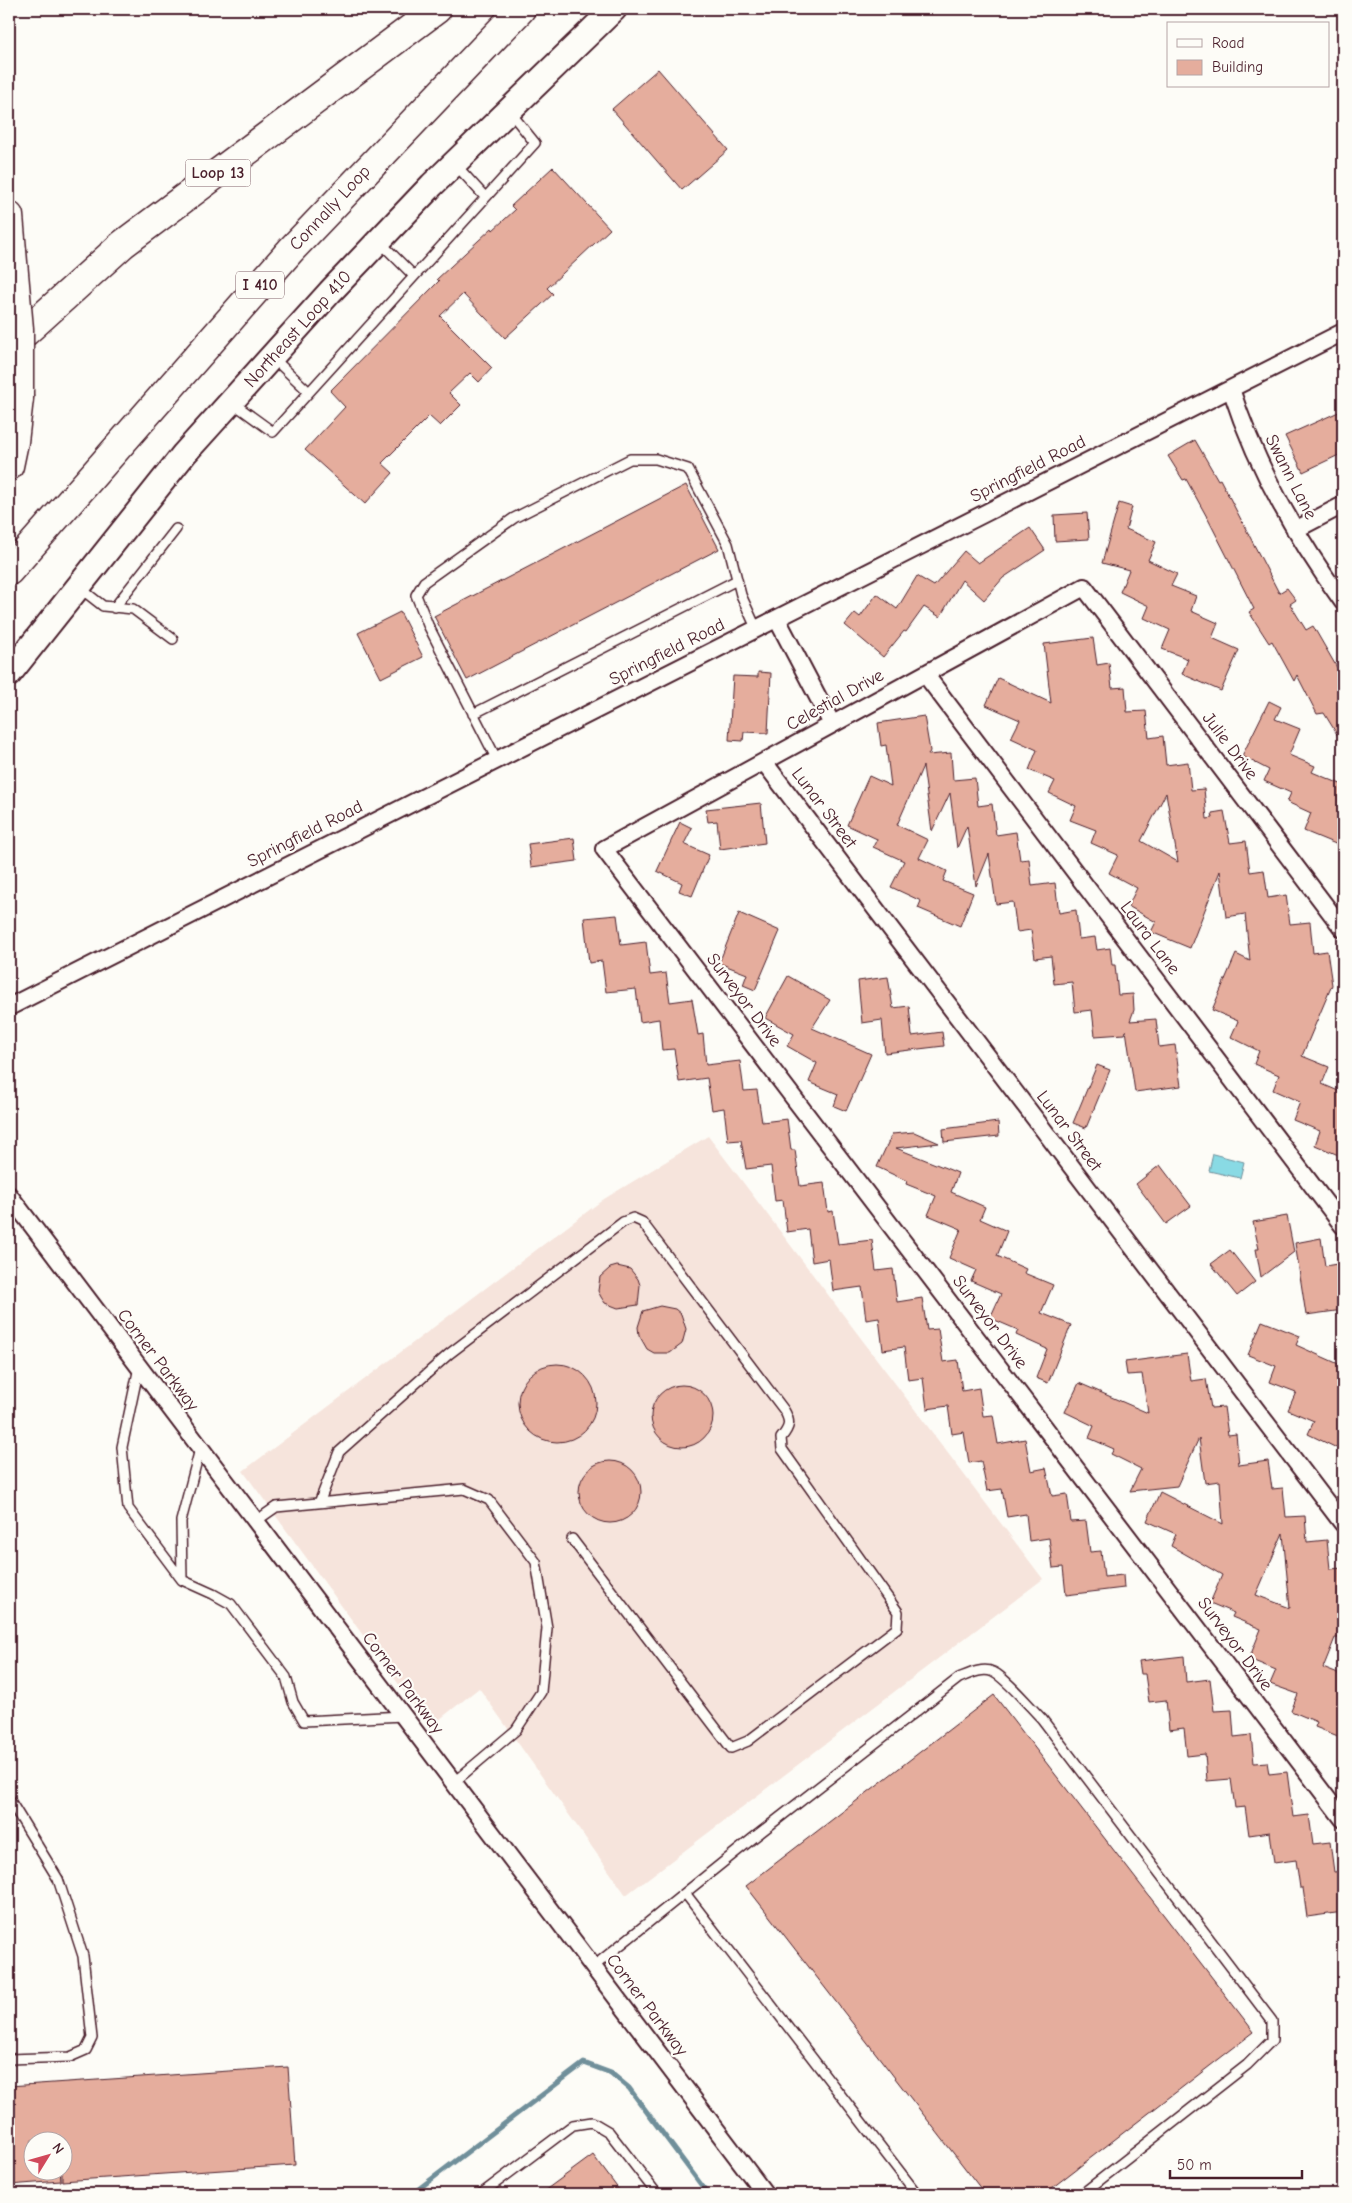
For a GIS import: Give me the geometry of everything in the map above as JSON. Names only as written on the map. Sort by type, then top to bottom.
[{"type":"highway","name":"Loop 13","points":[[9,347],[123,244],[437,9]]},
{"type":"highway","name":"Connally Loop","points":[[9,571],[291,250],[521,9]]},
{"type":"highway","points":[[9,216],[19,330],[19,398],[9,466]]},
{"type":"main road","name":"Northeast Loop 410","points":[[9,674],[184,454],[231,402],[379,241],[454,164],[614,9]]},
{"type":"street","name":"Springfield Road","points":[[9,1007],[1343,332]]},
{"type":"street","name":"Swann Lane","points":[[1230,389],[1264,474],[1295,530],[1343,602]]},
{"type":"street","points":[[1295,530],[1343,505]]},
{"type":"street","name":"Celestial Drive","points":[[604,849],[1084,587]]},
{"type":"street","name":"Julie Drive","points":[[1084,587],[1343,930]]},
{"type":"street","points":[[777,619],[832,724]]},
{"type":"street","name":"Laura Lane","points":[[925,674],[1343,1226]]},
{"type":"street","name":"Lunar Street","points":[[764,762],[1343,1524]]},
{"type":"street","name":"Surveyor Drive","points":[[604,849],[1343,1819]]},
{"type":"street","name":"Corner Parkway","points":[[9,1197],[765,2194]]},
{"type":"lane","points":[[231,402],[273,432],[535,143],[509,110]]},
{"type":"lane","points":[[454,164],[486,197]]},
{"type":"lane","points":[[379,241],[414,276]]},
{"type":"lane","points":[[272,357],[309,392]]},
{"type":"lane","points":[[497,760],[428,625],[416,595],[424,582],[514,518],[621,463],[630,459],[656,459],[688,469],[728,544],[740,595],[757,630]]},
{"type":"lane","points":[[114,608],[176,530]]},
{"type":"lane","points":[[473,714],[737,580]]},
{"type":"lane","points":[[78,586],[103,606],[133,609],[173,639]]},
{"type":"lane","points":[[319,1503],[339,1452],[449,1354],[623,1222],[633,1218],[642,1222],[784,1410],[790,1420],[789,1428],[781,1438],[782,1450],[898,1612],[897,1628],[748,1741],[731,1748],[572,1539]]},
{"type":"lane","points":[[139,1367],[122,1447],[128,1508],[182,1580],[214,1594],[230,1604],[286,1677],[293,1702],[304,1721],[403,1716]]},
{"type":"lane","points":[[182,1580],[181,1521],[200,1448]]},
{"type":"lane","points":[[256,1521],[276,1507],[464,1489],[489,1500],[536,1562],[548,1628],[542,1692],[516,1730],[453,1783]]},
{"type":"lane","points":[[593,1966],[959,1678],[978,1671],[993,1671],[1015,1690],[1042,1719],[1272,2021],[1272,2040],[1247,2065],[1082,2194]]},
{"type":"lane","points":[[9,1799],[58,1879],[83,1956],[92,2038],[86,2050],[70,2057],[9,2059]]},
{"type":"lane","points":[[685,1893],[917,2194]]},
{"type":"lane","points":[[481,2194],[573,2125],[592,2122],[609,2132],[657,2194]]},
{"type":"shaded area","points":[[708,1136],[1043,1579],[626,1895],[479,1688],[430,1727],[243,1471],[604,1199]]},
{"type":"water","points":[[1213,1154],[1244,1162],[1240,1178],[1209,1171]]},
{"type":"building","points":[[658,69],[728,150],[682,190],[612,109]]},
{"type":"building","points":[[553,167],[610,229],[547,288],[553,294],[505,338],[463,294],[440,316],[492,368],[479,382],[470,373],[449,393],[461,405],[440,426],[429,416],[382,463],[393,473],[365,504],[305,450],[345,407],[330,391],[439,281],[437,279],[492,228],[493,230],[515,210],[511,206]]},
{"type":"building","points":[[1343,410],[1343,453],[1303,472],[1285,436]]},
{"type":"building","points":[[1195,440],[1218,480],[1220,479],[1279,593],[1287,588],[1296,600],[1290,604],[1306,630],[1313,626],[1343,678],[1343,744],[1324,713],[1317,714],[1297,675],[1294,681],[1272,641],[1269,643],[1249,612],[1254,609],[1208,519],[1186,479],[1183,480],[1168,456]]},
{"type":"building","points":[[686,485],[719,549],[467,680],[434,616]]},
{"type":"building","points":[[1119,503],[1132,507],[1126,529],[1156,542],[1148,560],[1177,574],[1171,586],[1196,596],[1191,611],[1218,623],[1212,638],[1239,650],[1221,691],[1182,674],[1188,659],[1162,649],[1170,630],[1144,618],[1149,606],[1120,592],[1129,570],[1102,563]]},
{"type":"building","points":[[1087,513],[1089,539],[1055,541],[1054,515]]},
{"type":"building","points":[[1030,528],[1045,550],[1003,578],[984,600],[962,580],[940,617],[924,607],[906,632],[904,631],[883,657],[845,625],[855,613],[860,617],[877,594],[897,609],[917,576],[934,586],[964,551],[978,563]]},
{"type":"building","points":[[400,612],[423,657],[381,678],[358,633]]},
{"type":"building","points":[[1093,638],[1097,665],[1109,663],[1112,688],[1125,687],[1127,712],[1146,711],[1149,738],[1163,736],[1166,765],[1188,762],[1191,790],[1204,789],[1207,819],[1213,818],[1212,813],[1224,811],[1230,843],[1246,841],[1250,872],[1264,870],[1268,898],[1286,895],[1290,924],[1310,922],[1313,953],[1327,951],[1332,985],[1302,1056],[1329,1067],[1322,1084],[1343,1093],[1343,1157],[1315,1145],[1320,1131],[1293,1120],[1300,1102],[1273,1090],[1279,1075],[1254,1064],[1259,1051],[1231,1037],[1238,1021],[1212,1010],[1236,954],[1250,961],[1245,914],[1226,917],[1220,871],[1190,948],[1151,932],[1156,922],[1128,906],[1137,888],[1109,873],[1118,855],[1091,843],[1096,830],[1070,820],[1076,806],[1049,793],[1055,781],[1029,770],[1037,750],[1011,738],[1020,720],[986,705],[998,678],[1051,703],[1044,644]],"holes":[[[1166,793],[1178,862],[1141,841]]]},
{"type":"building","points":[[758,672],[771,673],[768,733],[744,732],[743,741],[729,740],[733,676],[758,677]]},
{"type":"building","points":[[1269,701],[1281,707],[1275,719],[1300,729],[1289,755],[1315,766],[1312,772],[1343,785],[1343,847],[1304,831],[1311,813],[1287,802],[1291,793],[1264,781],[1269,770],[1242,756]]},
{"type":"building","points":[[924,716],[930,751],[928,755],[951,753],[953,780],[975,778],[978,806],[992,804],[996,835],[1016,832],[1020,860],[1029,859],[1032,886],[1055,883],[1059,913],[1076,910],[1079,939],[1095,937],[1097,950],[1110,948],[1112,965],[1115,965],[1118,995],[1133,994],[1134,1010],[1130,1021],[1156,1019],[1159,1047],[1175,1045],[1181,1086],[1135,1092],[1126,1030],[1124,1034],[1095,1036],[1092,1010],[1075,1012],[1072,982],[1054,984],[1051,956],[1035,958],[1031,930],[1017,932],[1013,902],[996,904],[989,854],[976,886],[967,826],[957,848],[950,793],[932,831],[923,766],[897,825],[928,840],[919,858],[947,871],[943,881],[973,893],[960,926],[918,908],[921,901],[891,887],[904,861],[873,847],[877,839],[847,825],[869,776],[891,786],[886,745],[881,746],[878,723]]},
{"type":"building","points":[[761,803],[765,843],[720,849],[717,821],[708,822],[706,809]]},
{"type":"building","points":[[680,822],[692,828],[684,844],[709,855],[692,896],[679,891],[682,883],[657,871]]},
{"type":"building","points":[[574,838],[577,861],[531,867],[528,844]]},
{"type":"building","points":[[739,913],[780,931],[755,990],[743,985],[747,974],[719,963]]},
{"type":"building","points":[[617,915],[621,945],[646,942],[650,975],[666,973],[670,1002],[692,999],[698,1035],[703,1034],[706,1065],[740,1061],[744,1091],[757,1090],[762,1122],[787,1119],[791,1150],[795,1150],[800,1186],[824,1183],[828,1212],[833,1211],[838,1244],[872,1240],[876,1271],[893,1269],[897,1302],[922,1298],[927,1330],[938,1329],[943,1362],[958,1360],[962,1391],[979,1388],[983,1416],[993,1415],[998,1444],[1025,1439],[1031,1471],[1046,1468],[1052,1496],[1067,1494],[1071,1522],[1086,1521],[1090,1552],[1101,1551],[1104,1577],[1123,1575],[1124,1588],[1066,1595],[1063,1567],[1053,1568],[1049,1538],[1029,1541],[1026,1514],[1007,1517],[1002,1489],[987,1491],[981,1461],[969,1463],[964,1432],[952,1434],[948,1406],[927,1409],[923,1378],[908,1380],[904,1347],[883,1350],[879,1318],[866,1320],[862,1287],[833,1291],[829,1259],[812,1262],[808,1229],[787,1232],[783,1200],[775,1201],[771,1166],[746,1169],[741,1140],[728,1141],[724,1108],[712,1110],[707,1078],[679,1082],[674,1049],[662,1050],[659,1019],[640,1022],[636,989],[606,992],[602,961],[589,963],[584,918]]},
{"type":"building","points":[[788,976],[830,1000],[812,1028],[871,1054],[846,1111],[834,1106],[838,1094],[809,1082],[817,1063],[787,1046],[794,1034],[765,1018]]},
{"type":"building","points":[[888,977],[893,1008],[909,1006],[912,1036],[942,1032],[944,1046],[885,1053],[882,1020],[862,1023],[858,981]]},
{"type":"building","points":[[1097,1065],[1110,1070],[1086,1128],[1073,1123]]},
{"type":"building","points":[[998,1122],[999,1136],[944,1142],[943,1129]]},
{"type":"building","points":[[914,1132],[939,1143],[896,1148],[958,1173],[951,1192],[985,1207],[980,1219],[1007,1231],[997,1256],[1026,1269],[1024,1273],[1053,1285],[1041,1313],[1071,1325],[1048,1383],[1036,1378],[1047,1349],[1016,1335],[1018,1330],[990,1318],[1001,1294],[971,1281],[976,1270],[949,1258],[961,1229],[928,1215],[936,1196],[906,1184],[907,1181],[877,1167],[892,1134]]},
{"type":"building","points":[[1160,1165],[1191,1206],[1166,1224],[1136,1184]]},
{"type":"building","points":[[1287,1216],[1294,1252],[1261,1277],[1256,1249],[1259,1249],[1253,1222]]},
{"type":"building","points":[[1321,1238],[1325,1266],[1343,1263],[1343,1310],[1306,1315],[1295,1243]]},
{"type":"building","points":[[1230,1250],[1255,1282],[1237,1296],[1211,1264]]},
{"type":"building","points":[[617,1266],[630,1269],[638,1279],[640,1285],[638,1305],[618,1308],[605,1303],[601,1297],[598,1291],[600,1277],[610,1268]]},
{"type":"building","points":[[660,1306],[675,1309],[681,1314],[686,1329],[682,1344],[670,1353],[654,1353],[647,1349],[639,1335],[638,1327],[643,1311]]},
{"type":"building","points":[[1262,1321],[1300,1336],[1296,1345],[1343,1366],[1343,1451],[1308,1434],[1314,1421],[1288,1410],[1296,1392],[1270,1382],[1276,1366],[1248,1355]]},
{"type":"building","points":[[1187,1354],[1191,1381],[1206,1379],[1211,1408],[1224,1407],[1228,1435],[1236,1434],[1239,1465],[1268,1461],[1272,1489],[1283,1488],[1286,1517],[1305,1516],[1307,1542],[1327,1540],[1330,1569],[1343,1568],[1343,1638],[1335,1638],[1323,1668],[1343,1676],[1343,1738],[1315,1727],[1317,1722],[1291,1711],[1298,1694],[1270,1684],[1276,1670],[1249,1659],[1261,1629],[1232,1617],[1234,1613],[1210,1603],[1222,1575],[1171,1546],[1176,1534],[1147,1521],[1160,1492],[1223,1524],[1220,1481],[1205,1483],[1199,1438],[1177,1486],[1130,1491],[1141,1469],[1111,1454],[1114,1449],[1089,1438],[1094,1426],[1065,1412],[1079,1383],[1148,1413],[1142,1374],[1127,1375],[1125,1362]],"holes":[[[1283,1533],[1290,1608],[1256,1595]]]},
{"type":"building","points":[[557,1364],[572,1367],[585,1375],[593,1388],[596,1403],[593,1418],[585,1431],[572,1439],[557,1442],[542,1439],[529,1431],[521,1418],[518,1403],[521,1388],[529,1375],[542,1367]]},
{"type":"building","points":[[682,1385],[694,1388],[704,1394],[710,1404],[713,1416],[710,1428],[704,1438],[694,1444],[682,1447],[670,1444],[660,1438],[654,1428],[651,1416],[654,1404],[660,1394],[670,1388]]},
{"type":"building","points":[[610,1461],[622,1464],[632,1470],[638,1480],[641,1492],[638,1504],[632,1514],[622,1520],[610,1523],[598,1520],[588,1514],[582,1504],[579,1492],[582,1480],[588,1470],[598,1464]]},
{"type":"building","points":[[1184,1656],[1186,1682],[1210,1679],[1214,1711],[1232,1710],[1234,1737],[1251,1735],[1254,1763],[1267,1762],[1269,1774],[1287,1772],[1293,1817],[1309,1815],[1313,1844],[1330,1842],[1334,1872],[1343,1871],[1343,1912],[1307,1917],[1303,1888],[1300,1888],[1296,1860],[1274,1863],[1270,1832],[1249,1835],[1245,1807],[1235,1808],[1231,1779],[1207,1781],[1205,1754],[1187,1756],[1184,1728],[1169,1730],[1166,1700],[1149,1702],[1145,1674],[1141,1674],[1139,1661]]},
{"type":"building","points":[[994,1695],[1254,2032],[1044,2194],[985,2194],[746,1886]]},
{"type":"building","points":[[288,2067],[295,2165],[62,2181],[72,2180],[72,2130],[22,2130],[22,2180],[61,2181],[9,2185],[9,2086]]},
{"type":"building","points":[[593,2155],[622,2194],[540,2194]]},
{"type":"waterway","points":[[412,2194],[584,2063],[611,2073],[629,2088],[708,2194]]}]
